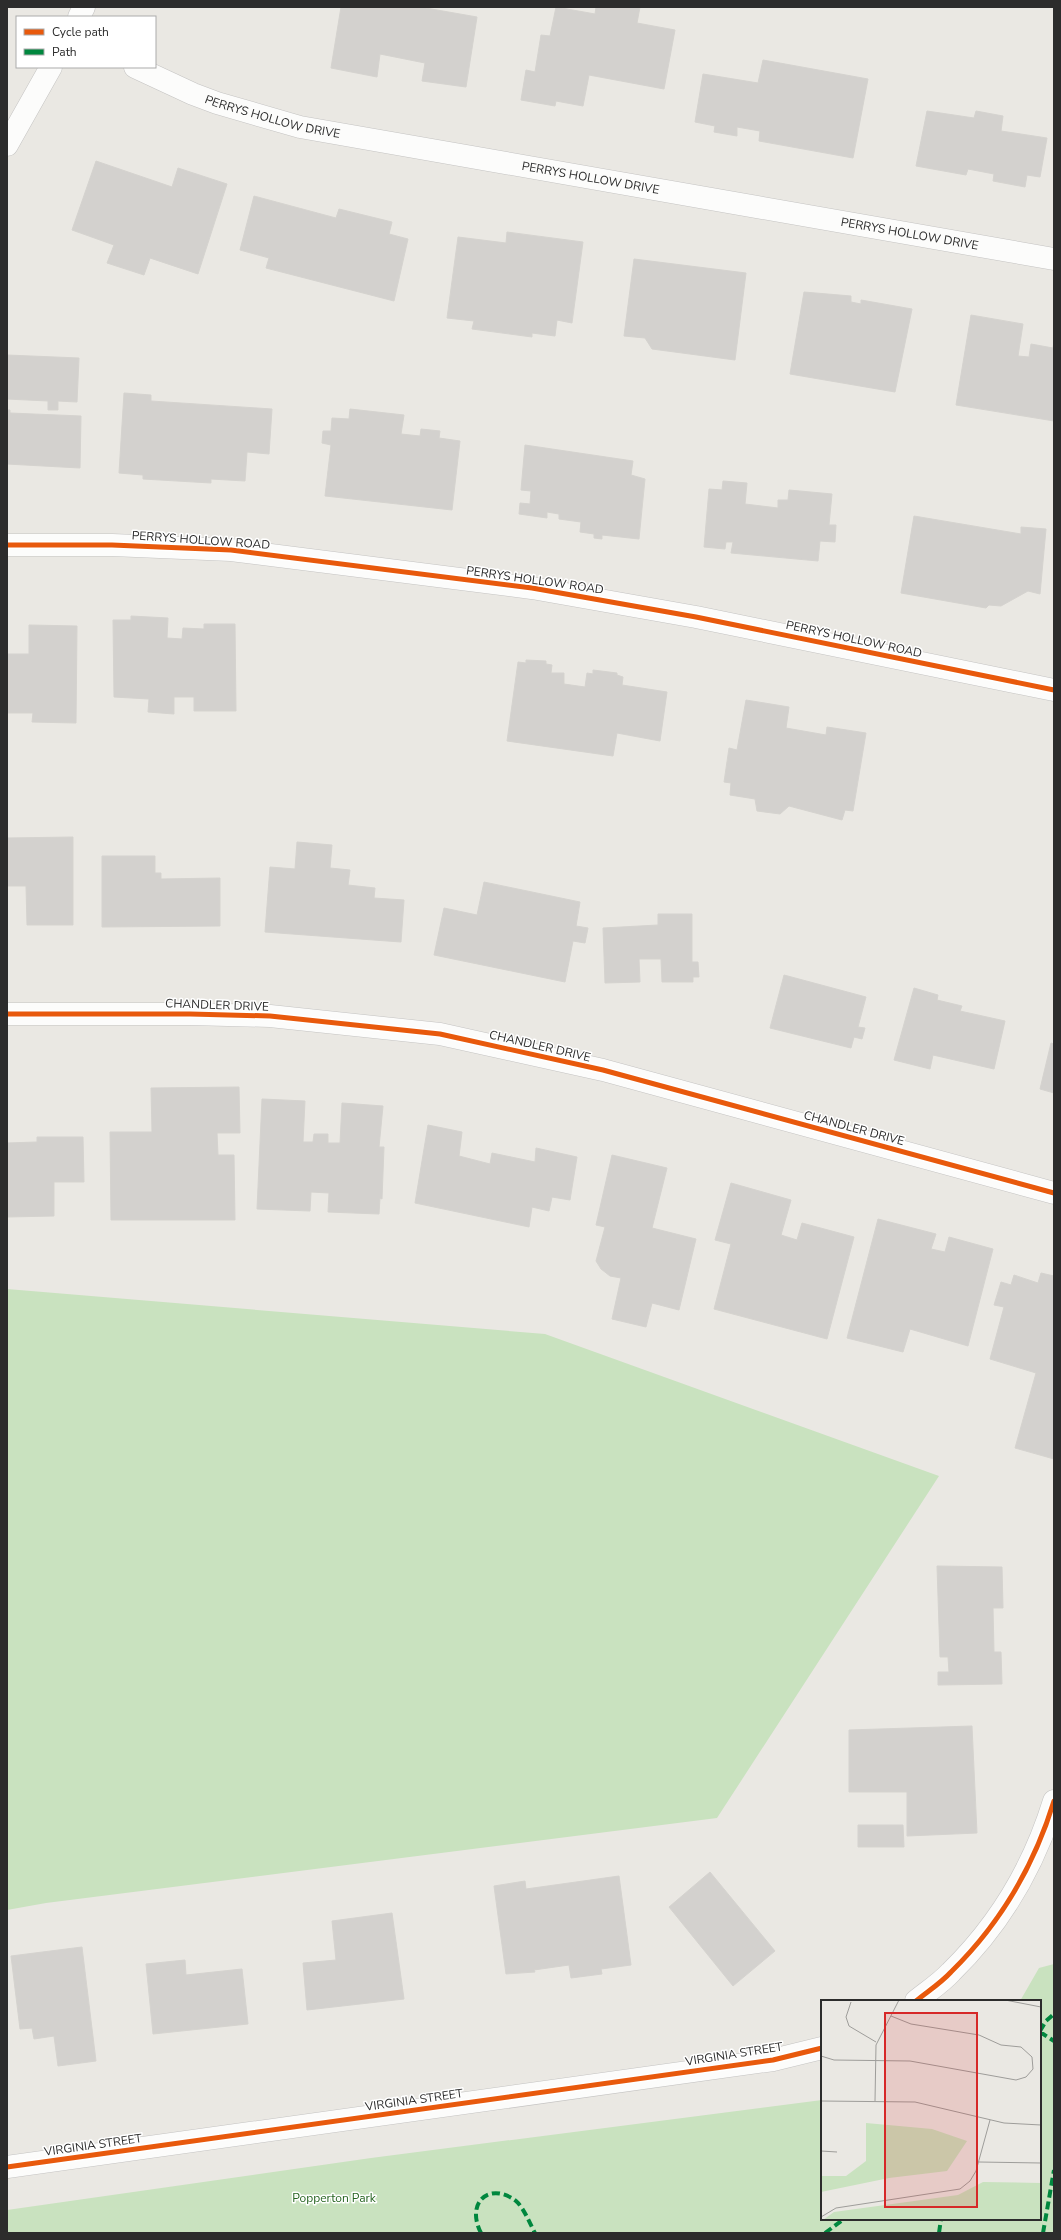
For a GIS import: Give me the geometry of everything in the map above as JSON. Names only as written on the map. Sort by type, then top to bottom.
[{"type":"street","points":[[80,16],[84,7]]},
{"type":"street","points":[[7,145],[50,68]]},
{"type":"street","name":"PERRYS HOLLOW DRIVE","points":[[137,68],[211,101],[300,127],[1054,259]]},
{"type":"street","name":"PERRYS HOLLOW ROAD","points":[[7,545],[112,545],[231,550],[532,588],[696,617],[1054,690]]},
{"type":"street","name":"CHANDLER DRIVE","points":[[7,1014],[190,1014],[270,1016],[440,1034],[603,1070],[1054,1193]]},
{"type":"street","points":[[917,2000],[950,1973],[981,1940],[1008,1905],[1029,1866],[1048,1821],[1054,1801]]},
{"type":"street","name":"VIRGINIA STREET","points":[[7,2167],[773,2060],[821,2048]]},
{"type":"green space","points":[[7,1289],[545,1334],[939,1476],[717,1818],[46,1903],[7,1910]]},
{"type":"green space","name":"Popperton Park","points":[[1054,1964],[1054,2233],[7,2233],[7,2210],[371,2158],[821,2100],[821,2220],[1041,2220],[1041,2000],[1021,2000],[1039,1968]]},
{"type":"building","points":[[341,7],[420,7],[477,17],[466,87],[422,81],[425,63],[380,54],[377,77],[331,68]]},
{"type":"building","points":[[556,7],[595,14],[596,7],[640,7],[637,23],[675,30],[664,89],[589,75],[583,106],[556,101],[555,106],[521,100],[526,70],[535,72],[541,35],[550,36]]},
{"type":"building","points":[[763,60],[868,79],[853,158],[759,141],[760,131],[737,127],[737,136],[714,132],[715,126],[695,122],[703,74],[758,83]]},
{"type":"building","points":[[927,111],[974,118],[976,111],[1003,116],[1001,131],[1047,138],[1040,177],[1027,175],[1025,187],[993,181],[994,174],[968,169],[966,175],[916,166]]},
{"type":"building","points":[[96,161],[172,187],[178,168],[227,184],[198,274],[150,258],[144,275],[107,263],[114,245],[72,230]]},
{"type":"building","points":[[254,196],[336,218],[339,209],[392,222],[389,234],[408,239],[394,301],[266,268],[269,258],[240,250]]},
{"type":"building","points":[[507,232],[583,242],[572,323],[557,320],[555,336],[532,333],[532,337],[472,329],[474,321],[447,318],[458,237],[506,243]]},
{"type":"building","points":[[634,259],[746,273],[735,360],[652,349],[645,338],[624,336]]},
{"type":"building","points":[[804,292],[851,296],[851,302],[861,304],[861,300],[912,309],[895,392],[790,374]]},
{"type":"building","points":[[971,315],[1023,324],[1018,356],[1029,357],[1031,344],[1053,348],[1054,342],[1054,421],[956,405]]},
{"type":"building","points":[[7,355],[79,358],[77,402],[58,401],[58,410],[48,410],[48,401],[7,399]]},
{"type":"building","points":[[124,393],[151,395],[151,401],[272,409],[269,454],[247,452],[245,481],[211,479],[211,483],[143,479],[143,475],[119,473]]},
{"type":"building","points":[[350,409],[404,415],[401,434],[420,436],[421,429],[440,431],[439,438],[460,441],[452,510],[325,496],[331,445],[322,443],[323,431],[331,431],[332,418],[349,419]]},
{"type":"building","points":[[7,410],[10,410],[10,413],[81,416],[80,468],[7,464]]},
{"type":"building","points":[[525,445],[633,461],[631,475],[645,479],[639,539],[602,535],[602,539],[594,538],[594,534],[580,532],[581,522],[559,519],[559,514],[547,512],[547,518],[519,514],[520,503],[530,504],[531,491],[521,490]]},
{"type":"building","points":[[723,481],[747,483],[745,504],[778,508],[778,500],[788,500],[789,490],[832,494],[829,525],[836,525],[835,542],[820,541],[818,561],[731,553],[733,542],[726,542],[725,549],[704,547],[709,489],[722,490]]},
{"type":"building","points":[[914,516],[1021,534],[1021,527],[1046,529],[1040,594],[1028,591],[1001,606],[989,605],[986,608],[901,593]]},
{"type":"building","points":[[131,616],[168,618],[167,638],[182,639],[183,628],[204,629],[204,624],[235,624],[236,711],[194,711],[194,697],[174,697],[174,714],[148,712],[149,699],[114,697],[113,620],[131,620]]},
{"type":"building","points":[[29,625],[77,626],[76,723],[32,722],[33,713],[7,713],[7,654],[29,654]]},
{"type":"building","points":[[526,660],[546,661],[546,664],[552,665],[551,673],[564,673],[564,684],[585,687],[587,673],[593,674],[593,670],[617,673],[617,675],[623,677],[622,685],[667,692],[660,741],[617,733],[613,756],[507,741],[518,662],[526,663]]},
{"type":"building","points":[[746,700],[789,707],[786,728],[826,735],[827,727],[866,733],[853,811],[845,810],[842,820],[789,806],[780,814],[757,811],[755,799],[730,795],[731,783],[724,782],[729,748],[737,750]]},
{"type":"building","points":[[73,837],[73,925],[27,925],[26,886],[7,886],[7,838]]},
{"type":"building","points":[[297,842],[332,845],[330,868],[350,870],[348,885],[375,888],[374,898],[404,900],[401,942],[265,932],[270,867],[295,869]]},
{"type":"building","points":[[102,856],[155,856],[155,873],[161,873],[161,879],[220,878],[220,926],[102,927]]},
{"type":"building","points":[[484,882],[580,902],[576,926],[588,928],[585,943],[573,941],[565,982],[434,955],[444,908],[477,915]]},
{"type":"building","points":[[658,914],[692,914],[692,962],[698,962],[699,977],[693,977],[693,982],[662,982],[661,959],[639,959],[640,982],[605,983],[603,928],[658,925]]},
{"type":"building","points":[[784,975],[866,997],[858,1027],[865,1028],[862,1039],[854,1037],[851,1048],[770,1028]]},
{"type":"building","points":[[914,988],[938,995],[937,1000],[962,1006],[960,1011],[1005,1021],[994,1069],[933,1055],[930,1069],[894,1060]]},
{"type":"building","points":[[1051,1043],[1054,1044],[1054,1093],[1040,1089]]},
{"type":"building","points":[[239,1087],[240,1133],[217,1133],[218,1155],[234,1155],[235,1220],[111,1220],[110,1132],[152,1132],[151,1088]]},
{"type":"building","points":[[262,1099],[305,1101],[303,1142],[313,1142],[314,1134],[328,1134],[328,1143],[340,1143],[342,1103],[383,1106],[379,1147],[384,1147],[382,1199],[380,1198],[379,1214],[328,1212],[329,1193],[311,1192],[310,1211],[257,1209]]},
{"type":"building","points":[[428,1125],[462,1132],[459,1156],[490,1164],[492,1153],[535,1162],[536,1148],[577,1157],[570,1200],[552,1197],[549,1211],[532,1207],[529,1227],[415,1203]]},
{"type":"building","points":[[37,1137],[83,1137],[84,1182],[54,1182],[54,1216],[7,1217],[7,1143],[37,1142]]},
{"type":"building","points":[[612,1155],[667,1168],[652,1228],[696,1239],[679,1310],[652,1303],[646,1327],[612,1319],[621,1278],[610,1276],[601,1269],[596,1261],[605,1227],[596,1225]]},
{"type":"building","points":[[731,1183],[791,1200],[781,1235],[797,1240],[802,1223],[854,1237],[827,1339],[714,1309],[731,1244],[715,1240]]},
{"type":"building","points":[[878,1219],[936,1234],[931,1249],[945,1252],[949,1237],[993,1249],[968,1346],[910,1329],[903,1352],[847,1338]]},
{"type":"building","points":[[1041,1273],[1054,1276],[1054,1459],[1015,1448],[1036,1373],[990,1359],[1004,1307],[994,1305],[1001,1282],[1011,1285],[1014,1275],[1038,1283]]},
{"type":"building","points":[[937,1566],[1002,1567],[1003,1608],[993,1608],[994,1652],[1001,1652],[1002,1684],[938,1685],[938,1672],[949,1672],[948,1657],[940,1657]]},
{"type":"building","points":[[972,1726],[977,1833],[907,1836],[907,1792],[849,1792],[849,1730]]},
{"type":"building","points":[[858,1825],[903,1825],[904,1847],[858,1847]]},
{"type":"building","points":[[710,1872],[775,1951],[733,1986],[669,1907]]},
{"type":"building","points":[[619,1876],[631,1965],[601,1969],[602,1974],[571,1978],[569,1965],[534,1970],[535,1972],[506,1974],[494,1886],[525,1881],[526,1889]]},
{"type":"building","points":[[392,1913],[404,1999],[307,2010],[303,1963],[336,1960],[332,1921]]},
{"type":"building","points":[[82,1947],[96,2061],[58,2066],[54,2036],[34,2039],[32,2028],[20,2029],[11,1956]]},
{"type":"building","points":[[185,1960],[186,1975],[242,1969],[248,2024],[153,2034],[146,1964]]},
{"type":"marked path","points":[[1041,2029],[1046,2021],[1054,2014]]},
{"type":"marked path","points":[[1041,2033],[1054,2041]]},
{"type":"marked path","points":[[1043,2233],[1054,2170]]},
{"type":"marked path","points":[[481,2233],[477,2222],[476,2212],[478,2204],[489,2194],[497,2193],[506,2195],[519,2204],[535,2233]]},
{"type":"marked path","points":[[825,2233],[843,2220]]},
{"type":"marked path","points":[[939,2233],[941,2220]]},
{"type":"cycle path","points":[[7,545],[112,545],[231,550],[532,588],[696,617],[1054,690]]},
{"type":"cycle path","points":[[7,1014],[190,1014],[270,1016],[440,1034],[603,1070],[1054,1193]]},
{"type":"cycle path","points":[[917,2000],[938,1984],[969,1954],[1000,1914],[1026,1871],[1046,1825],[1054,1801]]},
{"type":"cycle path","points":[[7,2167],[773,2060],[821,2048]]}]
